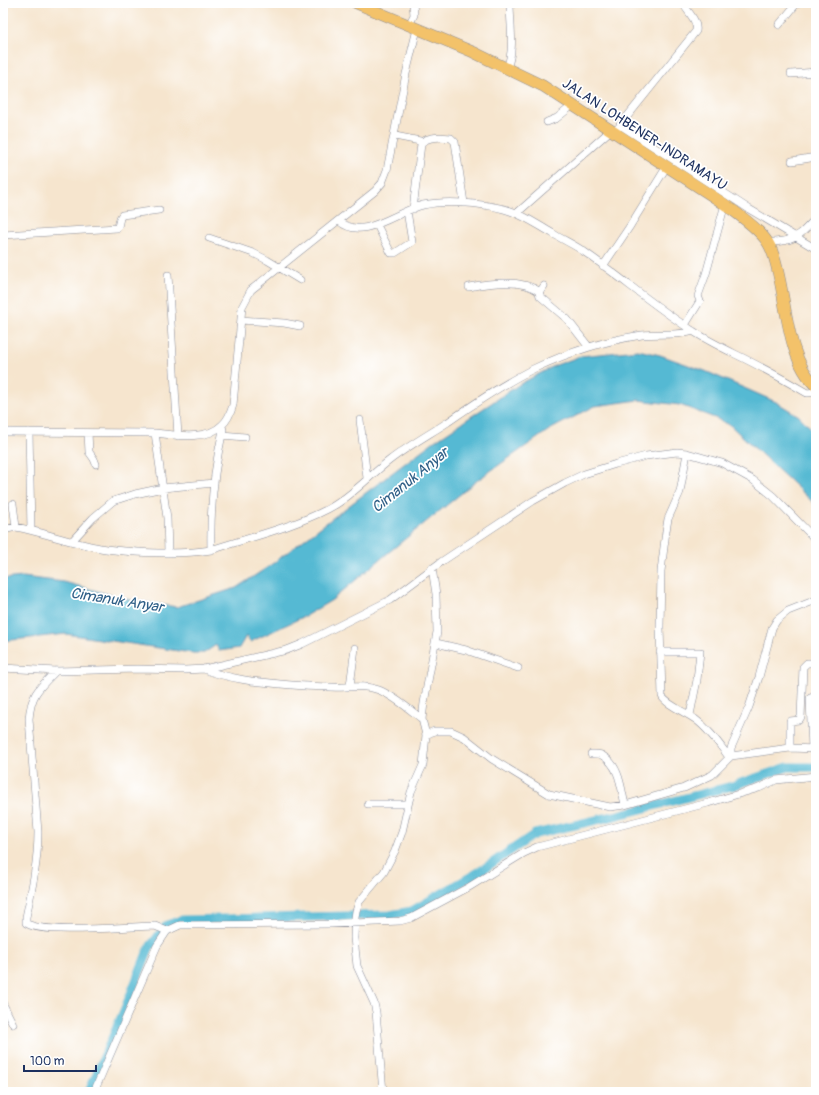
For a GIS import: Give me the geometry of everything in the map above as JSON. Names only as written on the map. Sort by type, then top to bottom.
[{"type":"highway","name":"JALAN LOHBENER-INDRAMAYU","points":[[356,3],[413,23],[508,64],[573,105],[617,128],[666,166],[725,204],[759,232],[776,235],[773,252],[795,350],[802,368],[816,386]]},
{"type":"street","points":[[3,432],[178,432],[199,435],[222,426],[228,418],[233,405],[242,307],[251,290],[375,191],[382,183],[388,170],[406,74],[413,23],[413,3]]},
{"type":"street","points":[[508,64],[512,45],[510,3]]},
{"type":"street","points":[[517,213],[617,128],[696,31],[696,23],[688,13],[683,3]]},
{"type":"street","points":[[780,25],[797,3]]},
{"type":"street","points":[[791,74],[816,72]]},
{"type":"street","points":[[547,122],[557,118],[573,105]]},
{"type":"street","points":[[617,128],[748,209],[782,241],[794,238],[816,218]]},
{"type":"street","points":[[395,136],[421,143]]},
{"type":"street","points":[[377,225],[390,253],[395,253],[412,242],[410,210],[421,143],[425,139],[451,138],[456,142],[464,203]]},
{"type":"street","points":[[792,161],[816,157]]},
{"type":"street","points":[[603,266],[630,226],[666,166]]},
{"type":"street","points":[[339,221],[343,225],[363,228],[377,225],[410,210],[430,204],[464,203],[503,208],[517,213],[579,248],[640,294],[693,331],[807,393],[816,392]]},
{"type":"street","points":[[685,326],[700,301],[698,296],[706,274],[725,204]]},
{"type":"street","points":[[3,235],[113,228],[118,227],[122,215],[159,210]]},
{"type":"street","points":[[776,235],[794,238],[816,249]]},
{"type":"street","points":[[209,238],[252,253],[300,280]]},
{"type":"street","points":[[168,275],[178,432]]},
{"type":"street","points":[[469,287],[502,282],[542,289],[540,296],[573,326],[588,346]]},
{"type":"street","points":[[241,320],[284,323],[300,326]]},
{"type":"street","points":[[3,530],[16,526],[106,549],[168,552],[196,552],[210,550],[294,523],[328,509],[342,500],[367,478],[391,460],[494,392],[532,370],[562,356],[588,346],[632,336],[665,333],[684,334],[693,331]]},
{"type":"street","points":[[360,420],[367,478]]},
{"type":"street","points":[[210,550],[210,520],[214,483],[223,430],[222,426]]},
{"type":"street","points":[[29,432],[31,530]]},
{"type":"street","points":[[88,433],[89,452],[96,464]]},
{"type":"street","points":[[155,433],[164,488],[168,552]]},
{"type":"street","points":[[222,435],[246,437]]},
{"type":"street","points":[[3,668],[56,671],[137,669],[185,670],[204,669],[271,655],[302,644],[390,600],[432,568],[533,501],[565,483],[597,470],[646,456],[677,452],[687,453],[722,463],[753,480],[773,496],[816,540]]},
{"type":"street","points":[[687,453],[680,492],[668,519],[661,571],[660,652],[663,698],[690,715],[706,728],[730,757]]},
{"type":"street","points":[[72,541],[93,518],[114,501],[135,494],[164,488],[214,483]]},
{"type":"street","points":[[13,504],[16,526]]},
{"type":"street","points":[[383,1092],[376,1012],[374,1003],[358,971],[354,938],[355,917],[360,902],[384,872],[395,851],[402,832],[411,792],[423,765],[426,735],[422,718],[437,632],[436,594],[432,568]]},
{"type":"street","points":[[426,735],[434,731],[448,731],[464,737],[492,759],[544,792],[554,796],[610,807],[624,805],[684,788],[702,781],[721,767],[730,757],[731,748],[749,708],[772,628],[777,620],[788,611],[816,600]]},
{"type":"street","points":[[436,643],[466,650],[518,668]]},
{"type":"street","points":[[350,686],[355,648]]},
{"type":"street","points":[[660,652],[700,652],[697,680],[690,715]]},
{"type":"street","points":[[790,748],[790,721],[799,720],[801,718],[803,666],[807,662],[816,663]]},
{"type":"street","points":[[204,669],[232,678],[266,683],[299,686],[350,686],[379,690],[422,718]]},
{"type":"street","points":[[56,671],[36,694],[30,708],[29,719],[38,837],[35,871],[26,918],[26,923],[31,926],[74,929],[149,926],[164,930],[180,925],[330,924],[355,917],[400,921],[411,918],[468,887],[524,853],[544,845],[708,803],[758,788],[776,780],[816,776]]},
{"type":"street","points":[[730,757],[790,748],[814,749],[810,698],[816,696]]},
{"type":"street","points":[[591,754],[604,756],[614,767],[618,775],[624,805]]},
{"type":"street","points":[[368,804],[408,804]]},
{"type":"street","points":[[94,1092],[164,930]]},
{"type":"street","points":[[3,1004],[13,1024]]},
{"type":"water","name":"Cimanuk Anyar","points":[[638,350],[660,355],[705,371],[776,402],[799,416],[816,433],[816,505],[730,425],[715,418],[680,405],[638,400],[595,406],[549,430],[479,479],[332,600],[305,616],[250,642],[246,636],[239,648],[219,651],[216,645],[204,653],[192,653],[66,634],[3,641],[3,579],[23,577],[64,582],[130,600],[177,607],[236,588],[268,567],[433,442],[520,384],[556,365],[581,356]]},
{"type":"waterway","points":[[89,1092],[149,948],[167,925],[182,920],[390,915],[412,911],[479,872],[535,834],[614,816],[732,786],[788,767],[816,767]]}]
